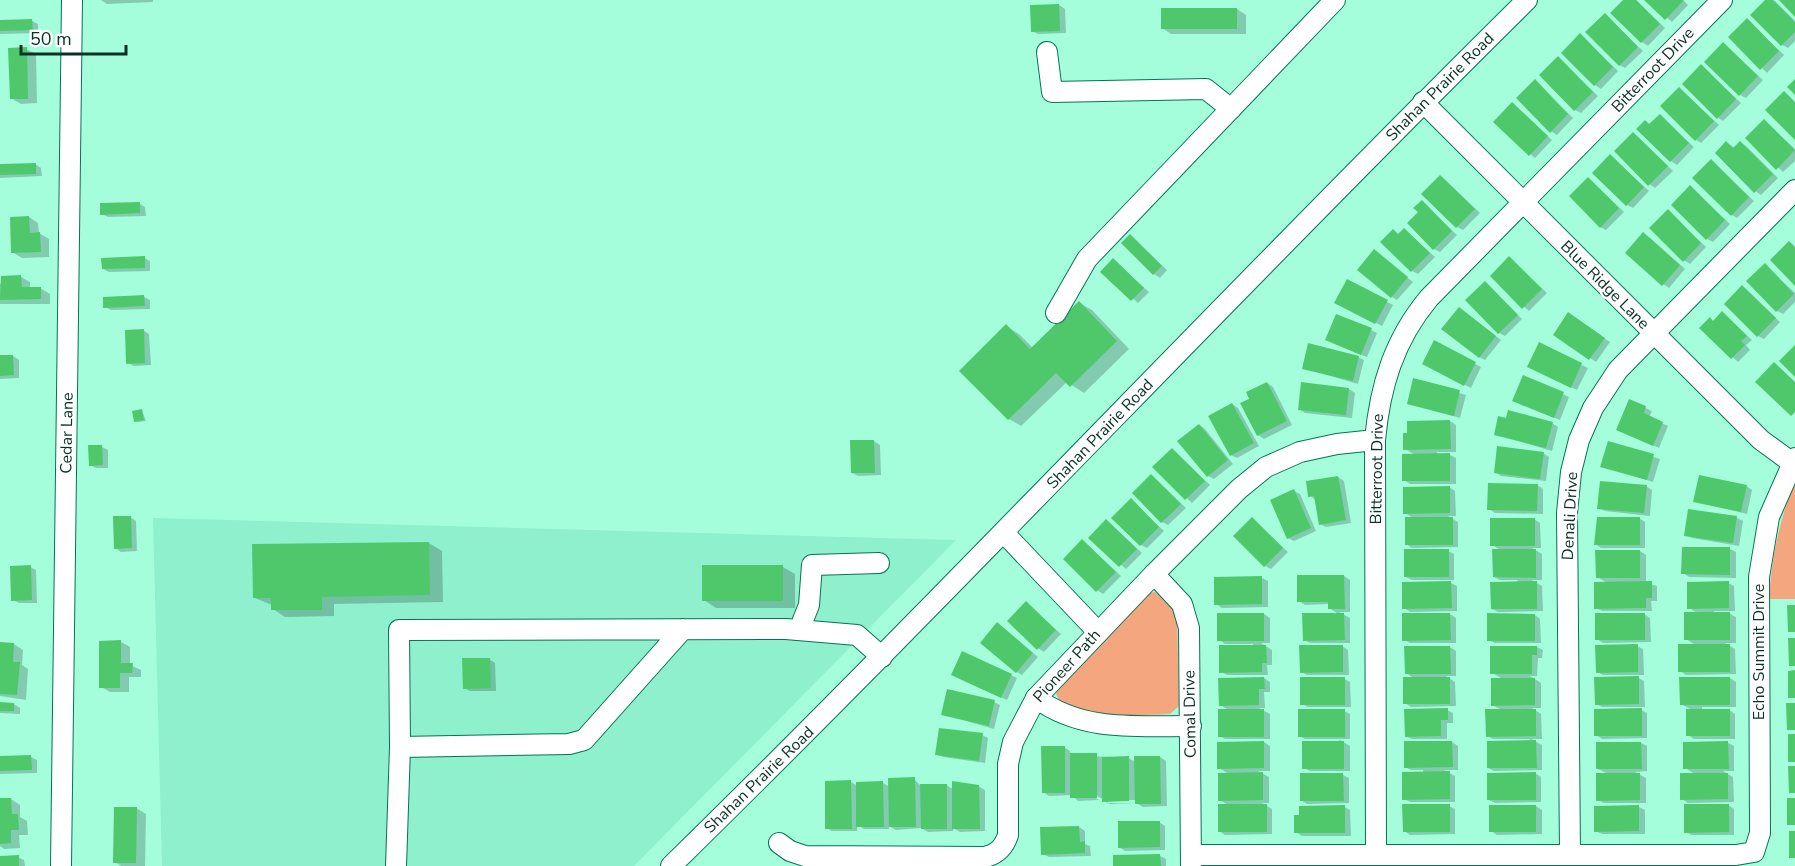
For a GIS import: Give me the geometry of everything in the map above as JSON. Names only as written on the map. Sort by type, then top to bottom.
[{"type":"street","name":"Cedar Lane","points":[[61,866],[72,0]]},
{"type":"street","points":[[1056,313],[1088,259],[1335,0]]},
{"type":"street","name":"Shahan Prairie Road","points":[[671,866],[882,657],[1423,102],[1527,0]]},
{"type":"street","name":"Bitterroot Drive","points":[[1376,854],[1376,440],[1379,400],[1397,346],[1410,321],[1429,297],[1722,0]]},
{"type":"street","points":[[1047,52],[1052,92],[1206,89],[1231,109]]},
{"type":"street","name":"Blue Ridge Lane","points":[[1423,102],[1761,440],[1793,460]]},
{"type":"street","name":"Denali Drive","points":[[1570,854],[1567,513],[1571,472],[1579,440],[1593,408],[1617,370],[1795,190]]},
{"type":"street","name":"Pioneer Path","points":[[779,843],[790,851],[805,856],[985,857],[994,855],[1005,843],[1008,835],[1008,764],[1013,742],[1036,698],[1154,574],[1239,489],[1266,467],[1300,452],[1337,444],[1376,440]]},
{"type":"street","name":"Echo Summit Drive","points":[[1570,854],[1736,855],[1754,852],[1760,833],[1759,577],[1769,517],[1793,460]]},
{"type":"street","points":[[1004,533],[1098,632]]},
{"type":"street","points":[[799,630],[809,605],[812,565],[879,563]]},
{"type":"street","name":"Comal Drive","points":[[1154,574],[1182,604],[1187,614],[1191,726],[1191,860]]},
{"type":"street","points":[[400,747],[569,744],[584,740],[682,629]]},
{"type":"street","points":[[396,866],[400,747],[399,630],[799,630],[857,635],[882,657]]},
{"type":"street","points":[[1036,698],[1053,710],[1093,723],[1191,726]]},
{"type":"street","points":[[1191,860],[1376,854],[1570,854]]},
{"type":"shaded area","points":[[1795,480],[1795,599],[1769,599],[1777,539]]},
{"type":"shaded area","points":[[153,518],[956,540],[634,866],[162,866]]},
{"type":"shaded area","points":[[1155,592],[1177,612],[1179,706],[1170,714],[1113,714],[1085,710],[1059,700],[1053,687],[1147,593]]},
{"type":"building","points":[[1623,0],[1636,0],[1660,24],[1641,43],[1610,13]]},
{"type":"building","points":[[1644,0],[1684,0],[1665,20]]},
{"type":"building","points":[[1765,0],[1773,0],[1795,22],[1795,32],[1781,46],[1750,15]]},
{"type":"building","points":[[1779,0],[1795,0],[1795,17]]},
{"type":"building","points":[[1059,4],[1060,31],[1031,32],[1030,5]]},
{"type":"building","points":[[1161,8],[1237,8],[1237,29],[1161,29]]},
{"type":"building","points":[[1605,13],[1638,47],[1619,66],[1585,32]]},
{"type":"building","points":[[1747,18],[1779,51],[1760,70],[1728,37]]},
{"type":"building","points":[[32,19],[33,30],[0,31],[0,20]]},
{"type":"building","points":[[1580,33],[1613,67],[1594,86],[1561,53]]},
{"type":"building","points":[[1723,42],[1758,76],[1739,96],[1704,62]]},
{"type":"building","points":[[27,47],[28,99],[10,99],[8,48]]},
{"type":"building","points":[[1558,56],[1593,92],[1574,111],[1539,75]]},
{"type":"building","points":[[1701,64],[1736,99],[1717,119],[1682,84]]},
{"type":"building","points":[[1535,79],[1568,114],[1550,133],[1516,98]]},
{"type":"building","points":[[1795,79],[1795,95],[1787,87]]},
{"type":"building","points":[[1679,87],[1714,121],[1695,141],[1660,106]]},
{"type":"building","points":[[1784,91],[1795,102],[1795,140],[1765,110]]},
{"type":"building","points":[[1512,102],[1548,136],[1529,156],[1493,122]]},
{"type":"building","points":[[1660,114],[1689,143],[1670,162],[1636,129],[1645,120],[1649,124]]},
{"type":"building","points":[[1764,119],[1795,150],[1776,170],[1745,138]]},
{"type":"building","points":[[1633,132],[1668,166],[1648,186],[1614,151]]},
{"type":"building","points":[[1726,141],[1733,148],[1740,141],[1773,174],[1754,193],[1715,153]]},
{"type":"building","points":[[1610,154],[1644,187],[1626,206],[1592,173]]},
{"type":"building","points":[[1711,159],[1749,197],[1731,216],[1692,178]]},
{"type":"building","points":[[36,163],[36,174],[0,175],[0,164]]},
{"type":"building","points":[[1440,175],[1475,209],[1456,228],[1421,194]]},
{"type":"building","points":[[1588,177],[1619,208],[1600,228],[1569,196]]},
{"type":"building","points":[[1690,185],[1725,220],[1706,240],[1671,205]]},
{"type":"building","points":[[1422,200],[1452,231],[1433,250],[1407,223],[1418,212],[1413,208]]},
{"type":"building","points":[[140,202],[140,213],[100,215],[100,203]]},
{"type":"building","points":[[1668,209],[1701,243],[1683,262],[1649,228]]},
{"type":"building","points":[[29,216],[30,233],[40,232],[41,252],[11,253],[10,217]]},
{"type":"building","points":[[1404,228],[1430,253],[1411,272],[1380,242],[1393,229],[1398,234]]},
{"type":"building","points":[[1643,232],[1680,265],[1662,286],[1625,253]]},
{"type":"building","points":[[1130,234],[1162,266],[1153,275],[1121,243]]},
{"type":"building","points":[[1789,241],[1795,247],[1795,286],[1770,260]]},
{"type":"building","points":[[1374,249],[1408,277],[1391,298],[1357,270]]},
{"type":"building","points":[[145,256],[145,268],[102,269],[101,258]]},
{"type":"building","points":[[1509,256],[1542,289],[1522,309],[1490,276]]},
{"type":"building","points":[[1113,258],[1144,288],[1131,301],[1100,272]]},
{"type":"building","points":[[1765,263],[1794,294],[1776,312],[1746,281]]},
{"type":"building","points":[[21,275],[22,287],[41,287],[41,299],[0,300],[1,276]]},
{"type":"building","points":[[1347,279],[1388,300],[1375,324],[1334,303]]},
{"type":"building","points":[[1485,281],[1518,315],[1498,334],[1465,300]]},
{"type":"building","points":[[1742,285],[1776,318],[1757,337],[1724,304]]},
{"type":"building","points":[[144,295],[145,306],[103,308],[103,297]]},
{"type":"building","points":[[1079,301],[1117,341],[1070,387],[1056,373],[1008,420],[959,371],[1006,324],[1030,349]]},
{"type":"building","points":[[1459,307],[1496,336],[1479,358],[1441,329]]},
{"type":"building","points":[[1722,311],[1747,336],[1741,341],[1745,345],[1731,359],[1699,328],[1710,317],[1713,321]]},
{"type":"building","points":[[1568,312],[1605,338],[1589,360],[1553,335]]},
{"type":"building","points":[[1336,314],[1372,328],[1361,355],[1325,340]]},
{"type":"building","points":[[144,329],[145,363],[126,364],[125,330]]},
{"type":"building","points":[[1434,340],[1476,362],[1464,386],[1422,364]]},
{"type":"building","points":[[1539,342],[1582,363],[1571,388],[1527,367]]},
{"type":"building","points":[[1308,343],[1359,356],[1353,381],[1302,369]]},
{"type":"building","points":[[1795,345],[1795,377],[1779,361]]},
{"type":"building","points":[[0,355],[13,355],[14,375],[0,376]]},
{"type":"building","points":[[1774,362],[1795,382],[1795,412],[1791,416],[1755,382]]},
{"type":"building","points":[[1523,375],[1564,392],[1554,418],[1512,401]]},
{"type":"building","points":[[1413,378],[1460,390],[1454,416],[1407,404]]},
{"type":"building","points":[[1267,382],[1287,421],[1257,436],[1240,403],[1249,399],[1246,392]]},
{"type":"building","points":[[1301,382],[1349,388],[1346,415],[1298,410]]},
{"type":"building","points":[[1629,399],[1646,406],[1644,413],[1663,422],[1653,446],[1616,430]]},
{"type":"building","points":[[1232,403],[1254,443],[1230,456],[1208,416]]},
{"type":"building","points":[[142,409],[144,420],[134,422],[132,411]]},
{"type":"building","points":[[1508,410],[1553,422],[1546,448],[1494,435],[1498,416],[1506,418]]},
{"type":"building","points":[[1450,420],[1451,449],[1403,450],[1403,433],[1407,433],[1407,421]]},
{"type":"building","points":[[1199,424],[1228,460],[1207,477],[1177,441]]},
{"type":"building","points":[[850,440],[874,440],[875,473],[851,473]]},
{"type":"building","points":[[1608,441],[1654,454],[1647,480],[1600,467]]},
{"type":"building","points":[[88,445],[102,445],[103,465],[89,466]]},
{"type":"building","points":[[1497,446],[1544,452],[1540,479],[1494,473]]},
{"type":"building","points":[[1172,448],[1205,481],[1185,500],[1152,467]]},
{"type":"building","points":[[1450,453],[1450,481],[1402,481],[1402,454]]},
{"type":"building","points":[[1151,474],[1181,504],[1161,523],[1132,493]]},
{"type":"building","points":[[1699,475],[1747,485],[1741,512],[1693,502]]},
{"type":"building","points":[[1338,476],[1346,520],[1319,525],[1314,496],[1308,497],[1306,481]]},
{"type":"building","points":[[1600,481],[1647,485],[1644,513],[1597,509]]},
{"type":"building","points":[[1488,483],[1538,484],[1537,511],[1487,510]]},
{"type":"building","points":[[1450,486],[1450,513],[1403,514],[1403,487]]},
{"type":"building","points":[[1294,489],[1311,528],[1287,539],[1270,500]]},
{"type":"building","points":[[1131,498],[1159,527],[1140,546],[1111,518]]},
{"type":"building","points":[[1688,509],[1737,516],[1733,543],[1684,536]]},
{"type":"building","points":[[113,516],[131,516],[132,548],[114,549]]},
{"type":"building","points":[[1252,517],[1283,548],[1264,567],[1233,536]]},
{"type":"building","points":[[1405,517],[1453,517],[1453,545],[1405,545]]},
{"type":"building","points":[[1597,517],[1640,517],[1640,545],[1594,545]]},
{"type":"building","points":[[1490,518],[1535,518],[1535,546],[1490,546]]},
{"type":"building","points":[[1106,519],[1137,549],[1119,567],[1088,538]]},
{"type":"building","points":[[1082,539],[1116,572],[1096,592],[1063,559]]},
{"type":"building","points":[[429,542],[430,595],[322,597],[322,610],[271,610],[271,598],[253,598],[252,544]]},
{"type":"building","points":[[1682,547],[1730,547],[1730,575],[1681,574]]},
{"type":"building","points":[[1404,549],[1449,549],[1449,577],[1404,577]]},
{"type":"building","points":[[1492,549],[1536,549],[1536,578],[1493,577]]},
{"type":"building","points":[[1595,550],[1640,550],[1640,578],[1596,578]]},
{"type":"building","points":[[31,565],[32,600],[11,601],[10,566]]},
{"type":"building","points":[[702,565],[783,565],[783,601],[702,601]]},
{"type":"building","points":[[1297,575],[1344,575],[1345,609],[1328,609],[1328,602],[1297,602]]},
{"type":"building","points":[[1262,576],[1262,604],[1214,605],[1214,577]]},
{"type":"building","points":[[1451,581],[1452,608],[1402,609],[1402,582]]},
{"type":"building","points":[[1537,581],[1537,609],[1491,609],[1490,582]]},
{"type":"building","points":[[1652,581],[1652,598],[1646,598],[1646,608],[1594,609],[1594,582]]},
{"type":"building","points":[[1729,581],[1729,608],[1687,609],[1687,582]]},
{"type":"building","points":[[1026,601],[1056,630],[1037,650],[1007,621]]},
{"type":"building","points":[[1787,605],[1795,605],[1795,632],[1788,632]]},
{"type":"building","points":[[1684,612],[1730,612],[1730,640],[1684,640]]},
{"type":"building","points":[[1217,613],[1264,613],[1264,641],[1217,641]]},
{"type":"building","points":[[1302,613],[1344,613],[1345,640],[1303,641]]},
{"type":"building","points":[[1402,613],[1450,613],[1451,640],[1402,641]]},
{"type":"building","points":[[1487,613],[1535,614],[1535,641],[1487,641]]},
{"type":"building","points":[[1595,613],[1645,613],[1645,640],[1595,640]]},
{"type":"building","points":[[997,622],[1033,653],[1016,673],[980,643]]},
{"type":"building","points":[[1788,638],[1795,638],[1795,666],[1789,666]]},
{"type":"building","points":[[121,640],[121,663],[133,663],[132,673],[120,673],[120,688],[99,688],[99,641]]},
{"type":"building","points":[[0,642],[14,643],[13,662],[20,662],[17,695],[0,694]]},
{"type":"building","points":[[1638,644],[1638,672],[1596,673],[1595,645]]},
{"type":"building","points":[[1678,644],[1730,644],[1730,672],[1678,672]]},
{"type":"building","points":[[1219,645],[1266,645],[1267,663],[1262,663],[1262,672],[1219,673]]},
{"type":"building","points":[[1299,645],[1343,645],[1343,672],[1300,673]]},
{"type":"building","points":[[1404,646],[1450,646],[1451,674],[1405,674]]},
{"type":"building","points":[[1490,646],[1537,646],[1537,655],[1532,655],[1532,674],[1490,674]]},
{"type":"building","points":[[962,651],[1012,674],[1001,698],[951,675]]},
{"type":"building","points":[[462,658],[490,658],[491,688],[463,689]]},
{"type":"building","points":[[1795,670],[1795,698],[1788,698],[1788,671]]},
{"type":"building","points":[[1639,676],[1639,704],[1595,705],[1594,677]]},
{"type":"building","points":[[1264,677],[1265,689],[1259,689],[1259,705],[1219,706],[1218,678]]},
{"type":"building","points":[[1300,677],[1345,677],[1345,705],[1300,705]]},
{"type":"building","points":[[1403,677],[1450,677],[1450,704],[1403,704]]},
{"type":"building","points":[[1679,677],[1730,677],[1730,705],[1680,705]]},
{"type":"building","points":[[1491,678],[1535,678],[1535,705],[1491,706]]},
{"type":"building","points":[[947,689],[995,700],[989,726],[941,715]]},
{"type":"building","points":[[0,702],[14,703],[14,711],[0,711]]},
{"type":"building","points":[[1786,703],[1795,703],[1795,730],[1787,730]]},
{"type":"building","points":[[1448,708],[1448,720],[1441,720],[1441,736],[1405,737],[1404,709]]},
{"type":"building","points":[[1642,708],[1642,736],[1594,736],[1594,709]]},
{"type":"building","points":[[1218,709],[1264,709],[1264,737],[1218,737]]},
{"type":"building","points":[[1298,709],[1345,709],[1345,737],[1298,737]]},
{"type":"building","points":[[1485,709],[1536,709],[1536,736],[1486,737]]},
{"type":"building","points":[[1686,709],[1730,709],[1730,736],[1686,736]]},
{"type":"building","points":[[939,728],[983,733],[979,761],[935,755]]},
{"type":"building","points":[[1788,734],[1795,734],[1795,762],[1788,762]]},
{"type":"building","points":[[1536,740],[1537,768],[1487,768],[1487,741]]},
{"type":"building","points":[[1264,741],[1264,768],[1217,769],[1217,742]]},
{"type":"building","points":[[1302,741],[1344,741],[1344,769],[1302,769]]},
{"type":"building","points":[[1404,741],[1452,741],[1453,767],[1404,768]]},
{"type":"building","points":[[1728,741],[1729,769],[1683,769],[1683,742]]},
{"type":"building","points":[[1596,742],[1641,742],[1642,769],[1596,769]]},
{"type":"building","points":[[1041,746],[1065,746],[1065,793],[1042,793]]},
{"type":"building","points":[[1070,753],[1097,753],[1097,798],[1070,798]]},
{"type":"building","points":[[31,755],[32,770],[0,771],[0,756]]},
{"type":"building","points":[[1129,756],[1129,801],[1102,802],[1102,757]]},
{"type":"building","points":[[1134,756],[1160,756],[1161,804],[1135,804]]},
{"type":"building","points":[[1788,766],[1795,766],[1795,793],[1789,793]]},
{"type":"building","points":[[1450,771],[1450,799],[1402,800],[1402,772]]},
{"type":"building","points":[[1263,772],[1263,800],[1218,801],[1218,773]]},
{"type":"building","points":[[1536,772],[1536,800],[1487,800],[1487,773]]},
{"type":"building","points":[[1300,773],[1343,773],[1344,801],[1300,801]]},
{"type":"building","points":[[1596,773],[1640,773],[1640,800],[1596,801]]},
{"type":"building","points":[[1680,773],[1728,773],[1728,799],[1680,800]]},
{"type":"building","points":[[915,777],[916,827],[889,827],[888,778]]},
{"type":"building","points":[[851,780],[852,829],[825,829],[825,781]]},
{"type":"building","points":[[883,781],[884,827],[856,827],[856,782]]},
{"type":"building","points":[[952,781],[979,785],[980,829],[952,829]]},
{"type":"building","points":[[920,784],[947,784],[947,829],[921,829]]},
{"type":"building","points":[[0,798],[11,798],[12,814],[18,814],[19,830],[11,830],[11,843],[0,844]]},
{"type":"building","points":[[1787,798],[1795,798],[1795,825],[1787,825]]},
{"type":"building","points":[[1218,804],[1267,804],[1267,832],[1218,832]]},
{"type":"building","points":[[1402,804],[1450,804],[1450,832],[1403,832]]},
{"type":"building","points":[[1684,804],[1729,804],[1729,832],[1684,833]]},
{"type":"building","points":[[1345,805],[1345,833],[1294,833],[1294,815],[1299,815],[1299,806]]},
{"type":"building","points":[[1489,805],[1536,805],[1536,832],[1489,832]]},
{"type":"building","points":[[1639,805],[1639,831],[1594,832],[1594,806]]},
{"type":"building","points":[[114,807],[137,807],[136,863],[113,863]]},
{"type":"building","points":[[1118,821],[1160,821],[1160,847],[1118,848]]},
{"type":"building","points":[[1079,826],[1080,842],[1085,841],[1085,853],[1041,855],[1040,827]]},
{"type":"building","points":[[1789,831],[1795,831],[1795,858],[1789,858]]},
{"type":"building","points":[[1160,854],[1161,866],[1113,866],[1113,855]]},
{"type":"building","points":[[19,855],[19,866],[0,866],[0,856]]}]
